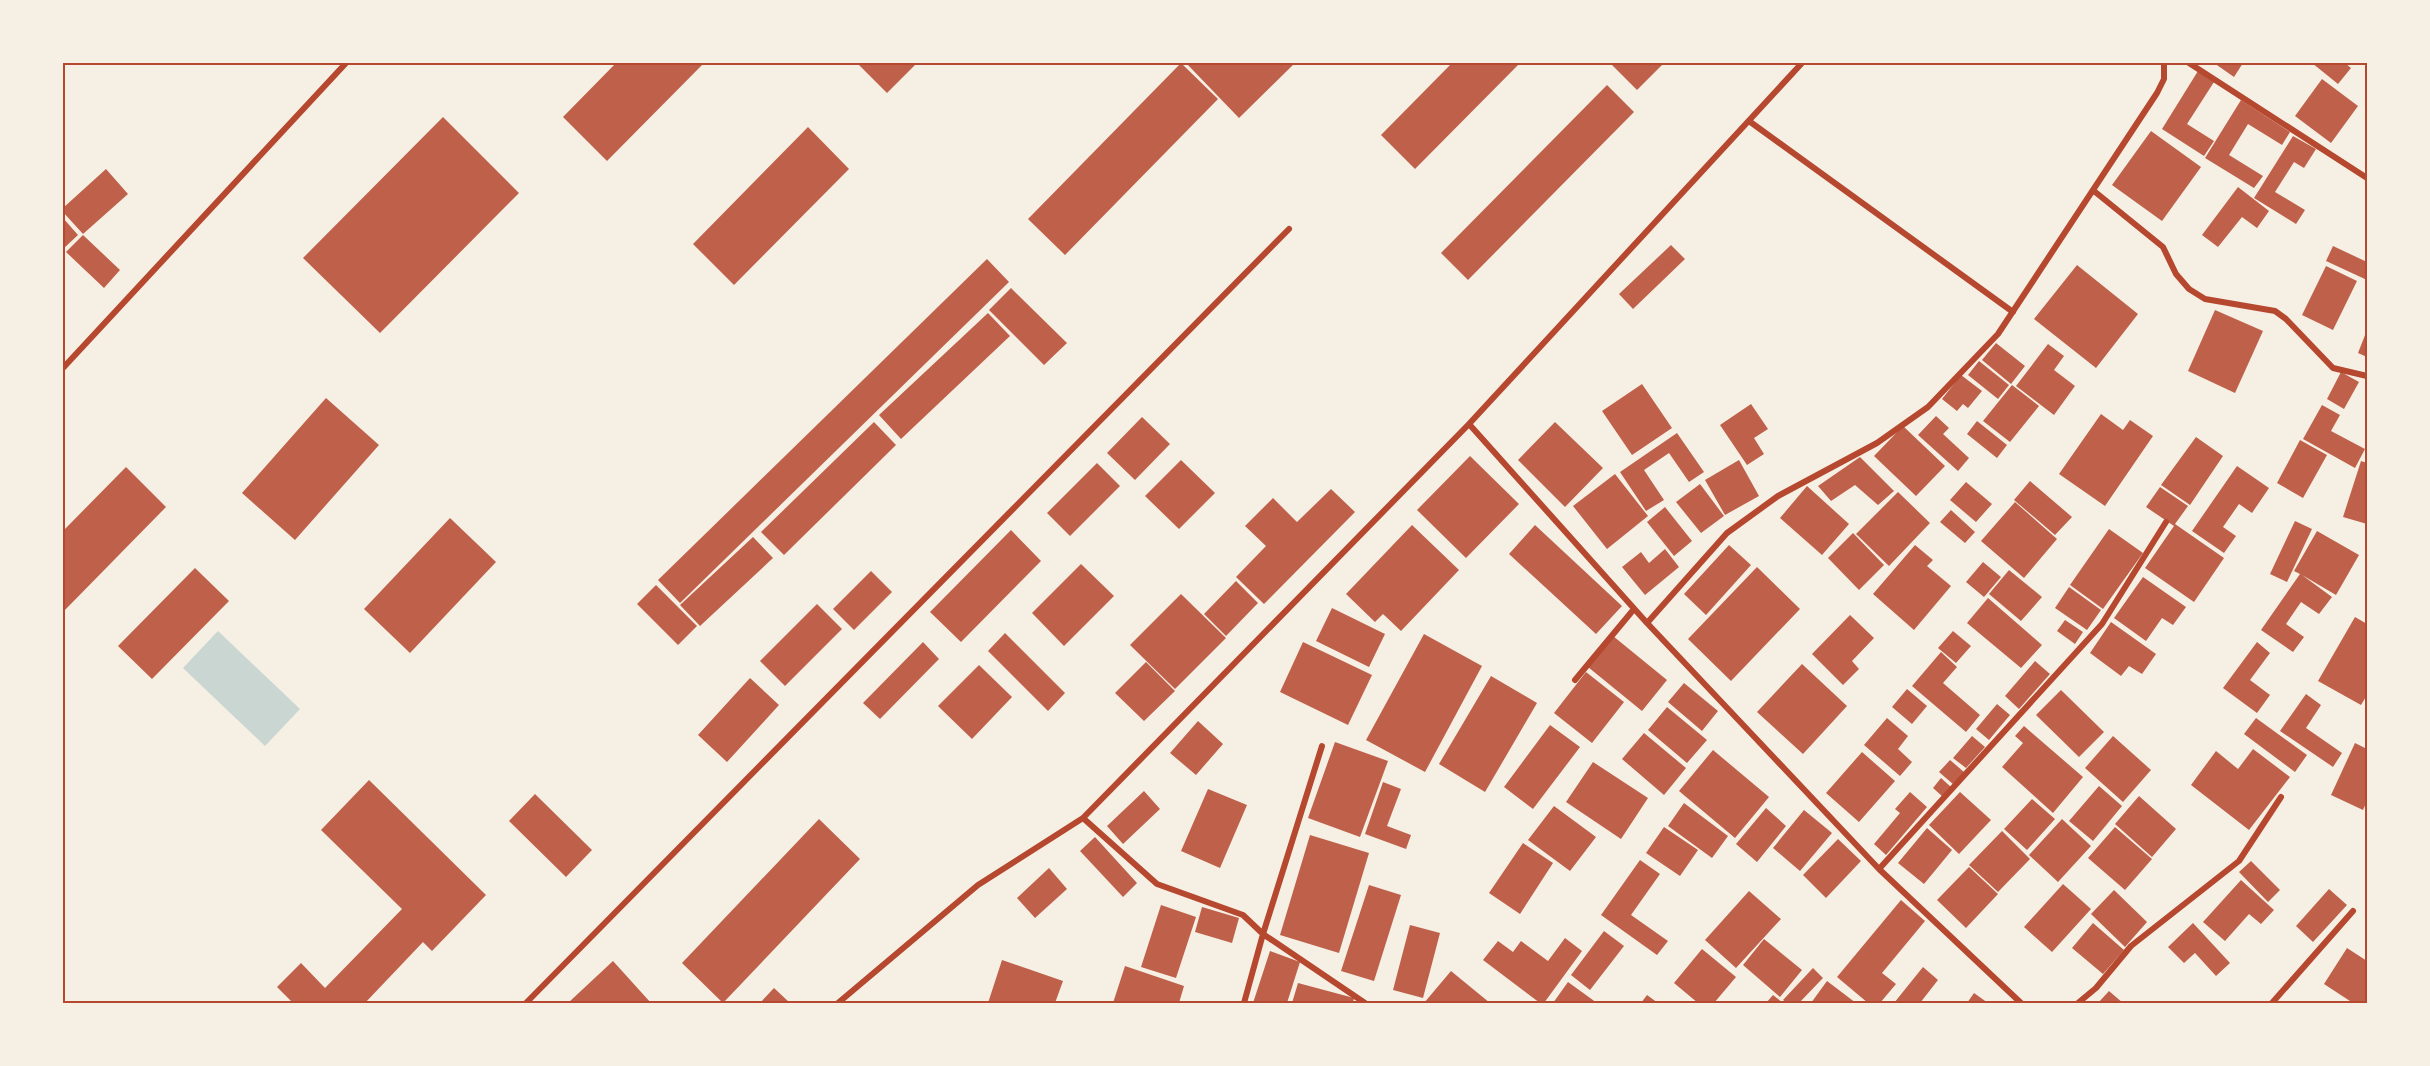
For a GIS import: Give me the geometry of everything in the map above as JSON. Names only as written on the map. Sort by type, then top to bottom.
[{"type":"street","points":[[63,368],[346,63]]},
{"type":"street","points":[[838,1003],[978,885],[1083,818],[1469,424],[1802,63]]},
{"type":"street","points":[[1647,623],[1727,533],[1778,496],[1877,443],[1928,407],[1998,334],[2157,93],[2164,79],[2164,63]]},
{"type":"street","points":[[2189,63],[2367,178]]},
{"type":"street","points":[[1749,121],[2013,312]]},
{"type":"street","points":[[2094,191],[2163,247],[2176,274],[2189,289],[2205,299],[2275,312],[2286,319],[2333,368],[2367,376]]},
{"type":"street","points":[[526,1003],[1289,229]]},
{"type":"street","points":[[1469,424],[1634,609],[1879,869],[2021,1003]]},
{"type":"street","points":[[1879,869],[2102,624],[2166,522]]},
{"type":"street","points":[[1575,680],[1634,609]]},
{"type":"street","points":[[1244,1003],[1263,934],[1322,746]]},
{"type":"street","points":[[2078,1003],[2096,988],[2131,946],[2239,861],[2281,797]]},
{"type":"street","points":[[1083,818],[1157,884],[1243,915],[1263,934],[1365,1003]]},
{"type":"street","points":[[2272,1003],[2353,911]]},
{"type":"shaded area","points":[[218,631],[300,709],[265,746],[183,668]]},
{"type":"building","points":[[616,63],[704,63],[607,161],[563,117]]},
{"type":"building","points":[[857,63],[917,63],[887,93]]},
{"type":"building","points":[[1181,63],[1218,99],[1065,255],[1028,219]]},
{"type":"building","points":[[1186,63],[1295,63],[1239,118]]},
{"type":"building","points":[[1452,63],[1520,63],[1415,169],[1381,135]]},
{"type":"building","points":[[1610,63],[1664,63],[1637,90]]},
{"type":"building","points":[[2214,63],[2243,63],[2234,77]]},
{"type":"building","points":[[2312,63],[2345,63],[2351,68],[2338,84]]},
{"type":"building","points":[[2198,71],[2214,82],[2187,124],[2214,141],[2204,156],[2162,129]]},
{"type":"building","points":[[2322,79],[2358,106],[2331,143],[2295,116]]},
{"type":"building","points":[[1607,85],[1634,112],[1468,280],[1441,253]]},
{"type":"building","points":[[2241,100],[2290,132],[2282,145],[2248,124],[2229,155],[2263,176],[2254,188],[2205,158]]},
{"type":"building","points":[[443,117],[519,193],[380,333],[303,258]]},
{"type":"building","points":[[808,127],[849,169],[734,285],[693,244]]},
{"type":"building","points":[[2151,131],[2201,167],[2162,221],[2112,185]]},
{"type":"building","points":[[2293,136],[2316,149],[2304,168],[2294,162],[2275,192],[2305,210],[2296,224],[2254,198]]},
{"type":"building","points":[[106,169],[128,194],[83,234],[63,212],[63,208]]},
{"type":"building","points":[[2238,187],[2269,211],[2257,228],[2242,217],[2218,247],[2202,235]]},
{"type":"building","points":[[63,218],[78,235],[63,249]]},
{"type":"building","points":[[83,235],[120,270],[104,288],[66,252]]},
{"type":"building","points":[[1671,245],[1685,259],[1633,309],[1619,294]]},
{"type":"building","points":[[2333,246],[2367,262],[2367,280],[2326,261]]},
{"type":"building","points":[[987,259],[1009,282],[680,603],[658,580]]},
{"type":"building","points":[[2077,265],[2138,314],[2096,368],[2034,319]]},
{"type":"building","points":[[2326,266],[2357,281],[2333,330],[2302,315]]},
{"type":"building","points":[[1011,288],[1067,343],[1044,365],[989,310]]},
{"type":"building","points":[[2215,310],[2263,331],[2235,393],[2188,371]]},
{"type":"building","points":[[988,313],[1010,336],[901,439],[879,415]]},
{"type":"building","points":[[2367,330],[2367,357],[2358,353]]},
{"type":"building","points":[[1996,343],[2025,366],[2011,384],[1982,360]]},
{"type":"building","points":[[2048,344],[2064,356],[2054,370],[2075,386],[2054,415],[2016,386]]},
{"type":"building","points":[[1979,361],[2009,385],[1998,399],[1968,375]]},
{"type":"building","points":[[2341,372],[2359,382],[2344,409],[2327,399]]},
{"type":"building","points":[[1961,375],[1982,391],[1968,408],[1963,404],[1957,411],[1942,399]]},
{"type":"building","points":[[1642,384],[1672,428],[1632,455],[1602,411]]},
{"type":"building","points":[[2012,385],[2039,406],[2010,442],[1983,421]]},
{"type":"building","points":[[326,398],[379,445],[295,540],[242,493]]},
{"type":"building","points":[[1751,404],[1768,429],[1754,438],[1764,454],[1747,465],[1720,425]]},
{"type":"building","points":[[2322,405],[2340,415],[2331,431],[2365,449],[2355,468],[2303,439]]},
{"type":"building","points":[[2101,414],[2123,430],[2130,420],[2153,436],[2105,506],[2059,474]]},
{"type":"building","points":[[1936,416],[1949,428],[1943,434],[1969,458],[1958,471],[1918,435]]},
{"type":"building","points":[[1142,417],[1170,444],[1135,480],[1107,453]]},
{"type":"building","points":[[1977,421],[2007,445],[1997,458],[1967,434]]},
{"type":"building","points":[[874,422],[896,445],[784,555],[761,532]]},
{"type":"building","points":[[1555,422],[1603,468],[1565,507],[1518,460]]},
{"type":"building","points":[[1903,426],[1945,466],[1916,496],[1874,456]]},
{"type":"building","points":[[1677,433],[1704,472],[1689,482],[1669,453],[1644,470],[1664,500],[1646,511],[1620,472]]},
{"type":"building","points":[[2196,437],[2223,456],[2190,505],[2161,485]]},
{"type":"building","points":[[2300,440],[2327,455],[2303,498],[2277,483]]},
{"type":"building","points":[[1470,456],[1519,504],[1466,558],[1417,510]]},
{"type":"building","points":[[1860,457],[1894,491],[1878,505],[1855,485],[1831,501],[1818,486]]},
{"type":"building","points":[[1181,460],[1215,493],[1179,529],[1145,496]]},
{"type":"building","points":[[1739,460],[1759,496],[1725,515],[1705,480]]},
{"type":"building","points":[[2361,461],[2367,463],[2367,524],[2343,517]]},
{"type":"building","points":[[1097,463],[1120,486],[1070,536],[1047,513]]},
{"type":"building","points":[[2237,466],[2269,488],[2252,513],[2239,504],[2223,527],[2236,536],[2224,553],[2192,531]]},
{"type":"building","points":[[126,467],[166,507],[63,612],[63,531]]},
{"type":"building","points":[[1615,474],[1648,516],[1607,549],[1573,506]]},
{"type":"building","points":[[2030,481],[2072,517],[2055,535],[2014,500]]},
{"type":"building","points":[[1966,482],[1992,504],[1976,522],[1950,500]]},
{"type":"building","points":[[1700,484],[1724,516],[1701,533],[1676,502]]},
{"type":"building","points":[[1807,486],[1849,524],[1822,555],[1780,518]]},
{"type":"building","points":[[2160,487],[2188,506],[2175,524],[2224,558],[2194,602],[2145,568],[2174,526],[2146,507]]},
{"type":"building","points":[[1331,489],[1355,512],[1264,604],[1236,577],[1266,546],[1245,526],[1273,498],[1297,522]]},
{"type":"building","points":[[1898,492],[1930,523],[1889,566],[1856,534]]},
{"type":"building","points":[[2015,502],[2057,539],[2024,578],[1981,541]]},
{"type":"building","points":[[1665,507],[1692,541],[1674,556],[1647,522]]},
{"type":"building","points":[[1951,510],[1975,532],[1965,543],[1940,522]]},
{"type":"building","points":[[450,518],[496,562],[410,653],[364,609]]},
{"type":"building","points":[[2295,521],[2312,529],[2287,582],[2270,574]]},
{"type":"building","points":[[1412,525],[1459,570],[1401,631],[1383,614],[1375,622],[1346,594]]},
{"type":"building","points":[[1535,525],[1622,606],[1596,634],[1509,554]]},
{"type":"building","points":[[2109,529],[2143,553],[2103,609],[2070,585]]},
{"type":"building","points":[[1011,530],[1041,561],[961,642],[930,612]]},
{"type":"building","points":[[2317,531],[2359,555],[2336,595],[2302,575],[2332,597],[2319,614],[2301,602],[2286,624],[2304,637],[2293,652],[2261,630],[2300,574],[2294,571]]},
{"type":"building","points":[[1853,533],[1884,565],[1859,590],[1828,558]]},
{"type":"building","points":[[753,537],[773,558],[700,626],[680,605]]},
{"type":"building","points":[[1729,545],[1751,565],[1706,615],[1684,594]]},
{"type":"building","points":[[1915,545],[1933,560],[1927,566],[1951,586],[1914,630],[1873,594]]},
{"type":"building","points":[[1665,549],[1679,567],[1645,595],[1622,567],[1641,552],[1649,563]]},
{"type":"building","points":[[1983,562],[2001,577],[1984,597],[1966,582]]},
{"type":"building","points":[[1081,564],[1114,596],[1064,646],[1032,613]]},
{"type":"building","points":[[1757,567],[1800,609],[1731,681],[1688,639]]},
{"type":"building","points":[[195,568],[229,601],[152,679],[118,646]]},
{"type":"building","points":[[2009,570],[2042,597],[2021,621],[1989,594]]},
{"type":"building","points":[[871,571],[892,592],[854,630],[833,609]]},
{"type":"building","points":[[2143,577],[2186,607],[2173,625],[2162,618],[2146,641],[2114,618]]},
{"type":"building","points":[[1236,581],[1258,603],[1226,636],[1204,614]]},
{"type":"building","points":[[656,585],[697,626],[678,645],[637,604]]},
{"type":"building","points":[[2069,587],[2101,610],[2087,630],[2055,608]]},
{"type":"building","points":[[1181,594],[1226,638],[1175,689],[1130,645]]},
{"type":"building","points":[[1988,598],[2042,645],[2021,668],[1967,623]]},
{"type":"building","points":[[817,604],[842,629],[785,686],[760,661]]},
{"type":"building","points":[[1332,608],[1385,634],[1369,667],[1316,641]]},
{"type":"building","points":[[1850,615],[1874,638],[1852,661],[1859,669],[1843,685],[1812,654]]},
{"type":"building","points":[[2355,617],[2367,624],[2367,695],[2361,705],[2318,681]]},
{"type":"building","points":[[2065,620],[2083,632],[2075,644],[2057,631]]},
{"type":"building","points":[[2111,622],[2156,654],[2142,674],[2129,666],[2121,676],[2090,653]]},
{"type":"building","points":[[1953,631],[1971,646],[1956,663],[1938,648]]},
{"type":"building","points":[[1005,633],[1065,693],[1048,711],[988,651]]},
{"type":"building","points":[[1424,634],[1482,666],[1425,772],[1366,740]]},
{"type":"building","points":[[1613,636],[1667,680],[1642,711],[1588,667]]},
{"type":"building","points":[[923,642],[939,659],[880,719],[863,703]]},
{"type":"building","points":[[1303,642],[1372,675],[1348,725],[1280,692]]},
{"type":"building","points":[[2257,642],[2270,653],[2250,680],[2270,695],[2257,713],[2223,688]]},
{"type":"building","points":[[1941,652],[1957,667],[1943,683],[1980,715],[1966,732],[1912,686]]},
{"type":"building","points":[[2035,661],[2050,674],[2019,709],[2005,696]]},
{"type":"building","points":[[1146,662],[1175,691],[1144,721],[1115,693]]},
{"type":"building","points":[[1802,664],[1847,706],[1803,754],[1757,712]]},
{"type":"building","points":[[979,665],[1012,697],[972,739],[938,706]]},
{"type":"building","points":[[1586,672],[1624,702],[1592,743],[1554,713]]},
{"type":"building","points":[[1491,676],[1537,703],[1485,792],[1439,764]]},
{"type":"building","points":[[750,678],[779,705],[727,762],[698,735]]},
{"type":"building","points":[[1684,683],[1718,711],[1702,731],[1668,702]]},
{"type":"building","points":[[1907,689],[1927,706],[1912,724],[1892,707]]},
{"type":"building","points":[[2061,690],[2104,732],[2079,757],[2036,715]]},
{"type":"building","points":[[2306,694],[2321,705],[2306,728],[2342,753],[2333,767],[2280,731]]},
{"type":"building","points":[[1997,704],[2010,715],[1989,740],[1976,729]]},
{"type":"building","points":[[1667,707],[1707,740],[1687,763],[1648,730]]},
{"type":"building","points":[[1887,718],[1908,736],[1898,749],[1912,762],[1900,776],[1864,745]]},
{"type":"building","points":[[2256,718],[2307,755],[2295,772],[2244,734]]},
{"type":"building","points":[[1198,721],[1223,744],[1196,775],[1170,753]]},
{"type":"building","points":[[1550,725],[1580,747],[1533,809],[1504,787]]},
{"type":"building","points":[[2024,726],[2083,777],[2053,813],[2002,767],[2023,743],[2015,736]]},
{"type":"building","points":[[1644,733],[1686,768],[1664,795],[1622,759]]},
{"type":"building","points":[[1972,736],[1985,747],[1966,768],[1953,758]]},
{"type":"building","points":[[2113,736],[2151,770],[2123,802],[2085,768]]},
{"type":"building","points":[[1335,742],[1388,761],[1360,837],[1308,818]]},
{"type":"building","points":[[2355,743],[2367,749],[2367,801],[2363,810],[2331,795]]},
{"type":"building","points":[[2253,749],[2290,777],[2249,830],[2191,785],[2216,751],[2238,769]]},
{"type":"building","points":[[1713,750],[1769,797],[1735,838],[1679,791]]},
{"type":"building","points":[[1862,752],[1895,781],[1859,822],[1826,793]]},
{"type":"building","points":[[1950,760],[1964,772],[1954,785],[1939,772]]},
{"type":"building","points":[[1593,762],[1648,798],[1621,839],[1566,802]]},
{"type":"building","points":[[1941,778],[1951,787],[1943,797],[1933,788]]},
{"type":"building","points":[[369,780],[486,895],[432,951],[423,942],[365,1003],[293,1003],[277,987],[301,963],[325,988],[402,909],[321,830]]},
{"type":"building","points":[[1383,782],[1401,789],[1387,826],[1411,835],[1406,849],[1365,834]]},
{"type":"building","points":[[2099,786],[2122,806],[2093,841],[2069,821]]},
{"type":"building","points":[[1208,789],[1247,805],[1220,868],[1181,851]]},
{"type":"building","points":[[1144,791],[1160,809],[1123,844],[1107,826]]},
{"type":"building","points":[[1910,792],[1927,807],[1886,855],[1874,844],[1900,813],[1895,809]]},
{"type":"building","points":[[1960,792],[1991,820],[1959,854],[1929,825]]},
{"type":"building","points":[[535,794],[592,850],[566,877],[509,821]]},
{"type":"building","points":[[2139,796],[2176,829],[2152,857],[2115,824]]},
{"type":"building","points":[[2032,799],[2055,819],[2027,850],[2004,829]]},
{"type":"building","points":[[1684,803],[1728,836],[1712,858],[1668,826]]},
{"type":"building","points":[[1554,806],[1596,837],[1570,871],[1528,840]]},
{"type":"building","points":[[1766,808],[1786,826],[1757,862],[1736,844]]},
{"type":"building","points":[[1804,810],[1832,833],[1800,871],[1773,848]]},
{"type":"building","points":[[819,819],[860,859],[723,1003],[682,963]]},
{"type":"building","points":[[2062,819],[2091,846],[2058,882],[2029,855]]},
{"type":"building","points":[[1664,827],[1698,850],[1680,876],[1646,853]]},
{"type":"building","points":[[2115,827],[2152,859],[2125,890],[2088,858]]},
{"type":"building","points":[[1927,828],[1952,850],[1924,884],[1898,863]]},
{"type":"building","points":[[2002,831],[2030,859],[1998,892],[1969,865]]},
{"type":"building","points":[[1310,835],[1369,853],[1339,953],[1280,935]]},
{"type":"building","points":[[1095,837],[1137,883],[1123,897],[1080,851]]},
{"type":"building","points":[[1838,839],[1861,861],[1826,898],[1803,875]]},
{"type":"building","points":[[1523,843],[1553,863],[1520,914],[1489,893]]},
{"type":"building","points":[[1640,860],[1660,874],[1631,915],[1668,941],[1657,955],[1601,915]]},
{"type":"building","points":[[2251,861],[2280,890],[2268,902],[2239,872]]},
{"type":"building","points":[[1969,867],[1998,894],[1966,928],[1937,900]]},
{"type":"building","points":[[1049,868],[1067,889],[1035,918],[1017,898]]},
{"type":"building","points":[[2241,880],[2274,910],[2261,924],[2249,914],[2225,941],[2203,922]]},
{"type":"building","points":[[2063,884],[2091,909],[2052,952],[2024,927]]},
{"type":"building","points":[[1369,885],[1401,895],[1374,981],[1341,971]]},
{"type":"building","points":[[2329,889],[2347,905],[2313,942],[2296,926]]},
{"type":"building","points":[[2114,890],[2147,922],[2125,947],[2091,914]]},
{"type":"building","points":[[1749,891],[1781,919],[1736,968],[1705,940]]},
{"type":"building","points":[[1901,900],[1925,921],[1882,973],[1896,984],[1880,1003],[1868,1003],[1837,977]]},
{"type":"building","points":[[1161,905],[1196,917],[1176,978],[1141,967]]},
{"type":"building","points":[[1202,907],[1239,918],[1232,943],[1195,932]]},
{"type":"building","points":[[2093,923],[2124,950],[2103,974],[2072,948]]},
{"type":"building","points":[[2193,923],[2230,963],[2216,976],[2195,953],[2184,963],[2168,947]]},
{"type":"building","points":[[1410,925],[1440,933],[1423,998],[1393,990]]},
{"type":"building","points":[[1604,931],[1624,946],[1590,990],[1571,975]]},
{"type":"building","points":[[1565,938],[1582,951],[1544,1003],[1540,1003],[1483,960],[1498,941],[1513,952],[1521,941],[1548,961]]},
{"type":"building","points":[[1764,939],[1802,970],[1780,997],[1743,965]]},
{"type":"building","points":[[2347,948],[2367,961],[2367,1003],[2353,1003],[2324,984]]},
{"type":"building","points":[[1702,949],[1736,977],[1714,1003],[1698,1003],[1674,983]]},
{"type":"building","points":[[1270,951],[1300,962],[1287,1003],[1253,1003]]},
{"type":"building","points":[[1002,960],[1063,981],[1055,1003],[988,1003]]},
{"type":"building","points":[[613,961],[651,1003],[568,1003]]},
{"type":"building","points":[[1125,966],[1184,986],[1179,1003],[1113,1003]]},
{"type":"building","points":[[1923,967],[1938,980],[1920,1003],[1894,1003]]},
{"type":"building","points":[[1813,968],[1823,978],[1799,1003],[1787,1003],[1783,1000]]},
{"type":"building","points":[[1451,971],[1490,1003],[1424,1003]]},
{"type":"building","points":[[1827,981],[1856,1003],[1811,1003]]},
{"type":"building","points":[[1568,982],[1597,1003],[1553,1003]]},
{"type":"building","points":[[1298,983],[1354,998],[1353,1003],[1292,1003]]},
{"type":"building","points":[[774,988],[790,1003],[760,1003]]},
{"type":"building","points":[[2109,991],[2123,1003],[2098,1003]]},
{"type":"building","points":[[1974,993],[1988,1003],[1967,1003]]},
{"type":"building","points":[[1647,995],[1658,1003],[1641,1003]]},
{"type":"building","points":[[1773,995],[1783,1003],[1766,1003]]}]
